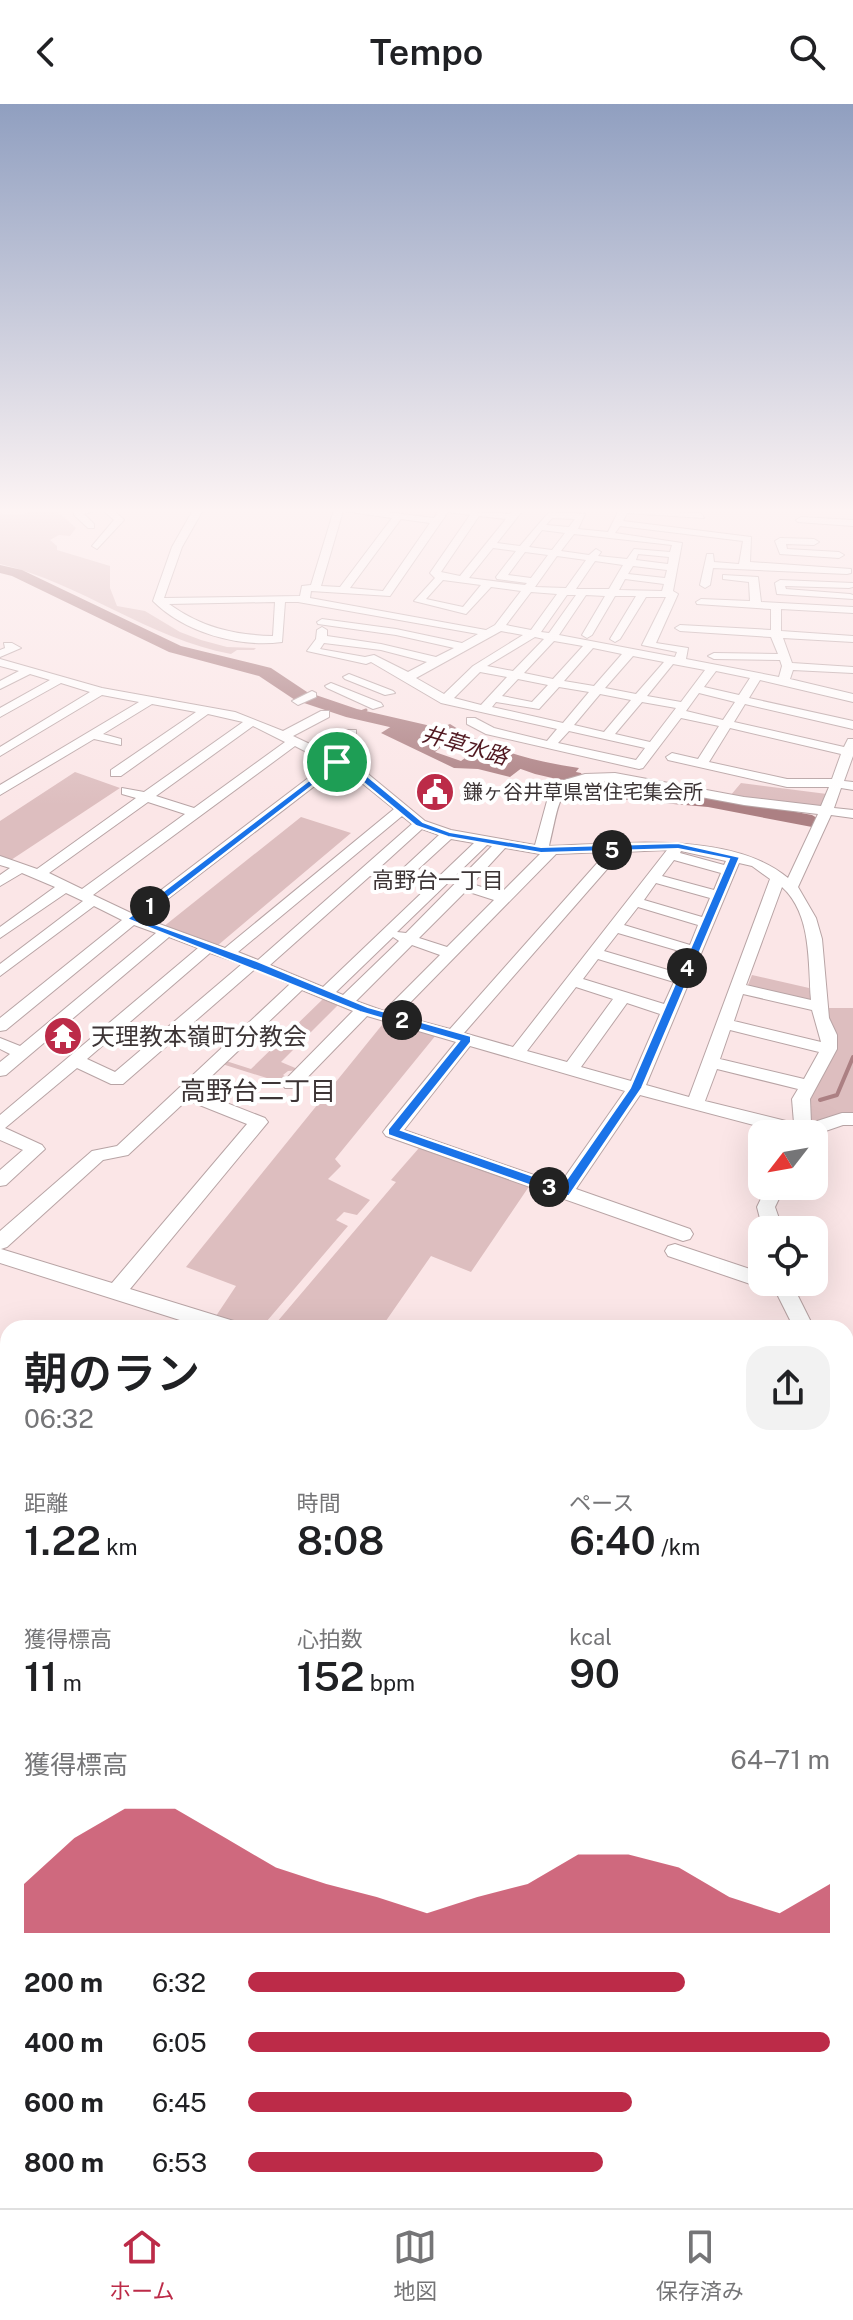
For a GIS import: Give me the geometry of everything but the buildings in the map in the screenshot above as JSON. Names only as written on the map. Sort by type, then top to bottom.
[{"type":"street","points":[[168,608],[196,628],[236,639],[278,640],[280,608]]},
{"type":"street","points":[[324,608],[321,639],[313,651],[368,659],[445,700],[653,746]]},
{"type":"street","points":[[346,608],[427,620],[487,633]]},
{"type":"street","points":[[427,620],[442,608]]},
{"type":"street","points":[[407,678],[499,627],[514,608]]},
{"type":"street","points":[[445,700],[477,668],[531,634],[553,608]]},
{"type":"street","points":[[483,709],[554,635],[572,608]]},
{"type":"street","points":[[494,698],[535,706],[588,640],[604,608]]},
{"type":"street","points":[[615,639],[634,608]]},
{"type":"street","points":[[649,645],[666,608]]},
{"type":"street","points":[[776,608],[776,635],[785,662],[784,681]]},
{"type":"street","points":[[322,622],[396,632],[462,646]]},
{"type":"street","points":[[499,627],[588,640],[629,653],[784,681],[853,698]]},
{"type":"street","points":[[680,628],[853,639]]},
{"type":"street","points":[[321,639],[381,647],[437,661]]},
{"type":"street","points":[[588,640],[615,639],[684,650],[607,736]]},
{"type":"street","points":[[550,745],[629,653]]},
{"type":"street","points":[[714,656],[853,670]]},
{"type":"street","points":[[6,664],[26,665],[149,701],[252,721],[357,772],[420,824],[448,834],[500,845],[546,850],[674,851],[732,864],[757,863],[785,882],[809,918],[814,939],[819,1007],[829,1035],[829,1049],[801,1099],[803,1120]]},
{"type":"street","points":[[0,686],[26,665]]},
{"type":"street","points":[[477,668],[641,697],[728,723],[850,746],[823,817],[785,882],[738,988],[695,1105]]},
{"type":"street","points":[[471,721],[490,731],[639,765],[711,670]]},
{"type":"street","points":[[0,713],[57,676]]},
{"type":"street","points":[[701,764],[757,676]]},
{"type":"street","points":[[349,677],[389,693]]},
{"type":"street","points":[[331,686],[377,706]]},
{"type":"street","points":[[0,752],[97,687]]},
{"type":"street","points":[[695,689],[853,725]]},
{"type":"street","points":[[298,701],[312,695]]},
{"type":"street","points":[[0,791],[149,701]]},
{"type":"street","points":[[116,773],[207,710]]},
{"type":"street","points":[[0,971],[289,738],[325,714]]},
{"type":"street","points":[[122,717],[145,724]]},
{"type":"street","points":[[39,874],[252,721]]},
{"type":"street","points":[[314,751],[352,733]]},
{"type":"street","points":[[93,735],[117,742]]},
{"type":"street","points":[[672,757],[787,783],[853,786]]},
{"type":"street","points":[[0,1026],[132,919],[337,762]]},
{"type":"street","points":[[388,1016],[504,899],[546,850],[551,799],[560,787],[579,779],[615,777],[823,817],[853,814]]},
{"type":"street","points":[[127,791],[195,813]]},
{"type":"street","points":[[227,954],[401,810]]},
{"type":"street","points":[[75,1060],[117,1080],[257,965],[420,824]]},
{"type":"street","points":[[367,870],[398,880],[448,834]]},
{"type":"street","points":[[326,993],[482,842]]},
{"type":"street","points":[[345,1002],[463,886],[500,845]]},
{"type":"street","points":[[616,850],[460,1037],[392,1132],[564,1192],[748,1272]]},
{"type":"street","points":[[516,1054],[674,851]]},
{"type":"street","points":[[0,861],[39,874],[132,919],[301,982],[364,1010],[753,1120]]},
{"type":"street","points":[[564,1192],[636,1088],[732,864]]},
{"type":"street","points":[[0,882],[21,867]]},
{"type":"street","points":[[653,878],[718,896]]},
{"type":"street","points":[[463,886],[504,899]]},
{"type":"street","points":[[0,934],[65,887]]},
{"type":"street","points":[[635,902],[706,923]]},
{"type":"street","points":[[615,927],[694,951]]},
{"type":"street","points":[[0,1071],[166,932]]},
{"type":"street","points":[[390,933],[450,953]]},
{"type":"street","points":[[0,1124],[208,947]]},
{"type":"street","points":[[594,953],[682,979]]},
{"type":"street","points":[[56,981],[90,995]]},
{"type":"street","points":[[573,981],[668,1011]]},
{"type":"street","points":[[0,1242],[98,1155],[122,1151],[301,982]]},
{"type":"street","points":[[738,988],[819,1007]]},
{"type":"street","points":[[570,1070],[623,997]]},
{"type":"street","points":[[291,1084],[364,1010]]},
{"type":"street","points":[[725,1024],[829,1049]]},
{"type":"street","points":[[0,1043],[22,1053]]},
{"type":"street","points":[[711,1062],[808,1086]]},
{"type":"street","points":[[115,1293],[259,1122],[186,1093]]},
{"type":"street","points":[[828,1124],[853,1119]]},
{"type":"street","points":[[0,1133],[36,1149],[0,1180]]},
{"type":"street","points":[[0,1256],[204,1320]]},
{"type":"street","points":[[782,1296],[798,1320]]},
{"type":"shaded area","points":[[110,608],[145,611],[180,632],[201,640],[227,647],[256,648],[237,650],[231,654],[201,647]]},
{"type":"shaded area","points":[[450,724],[480,741],[512,753],[579,768],[575,773],[542,767],[435,730]]},
{"type":"shaded area","points":[[392,726],[449,741],[435,752],[461,761],[476,750],[523,767],[510,777],[478,769],[454,768],[381,733]]},
{"type":"shaded area","points":[[75,772],[120,788],[11,860],[0,856],[0,821]]},
{"type":"shaded area","points":[[741,783],[827,794],[821,806],[730,796]]},
{"type":"shaded area","points":[[301,817],[351,833],[217,946],[163,927]]},
{"type":"shaded area","points":[[752,975],[809,988],[812,998],[808,1001],[752,988],[748,985]]},
{"type":"shaded area","points":[[324,998],[338,1005],[281,1062],[300,1070],[288,1071],[283,1075],[288,1078],[286,1084],[222,1064],[226,1061],[251,1069]]},
{"type":"shaded area","points":[[824,1008],[853,1008],[853,1115],[828,1122],[809,1120],[806,1100],[826,1066]]},
{"type":"shaded area","points":[[386,1020],[436,1035],[335,1159],[341,1166],[328,1179],[370,1200],[357,1215],[344,1212],[336,1220],[348,1226],[268,1320],[214,1319],[236,1286],[186,1267]]},
{"type":"shaded area","points":[[419,1148],[530,1185],[471,1272],[431,1256],[387,1320],[279,1320],[396,1182],[391,1180]]},
{"type":"waterway","points":[[90,608],[175,649],[265,672],[301,696],[352,713],[425,730],[542,770],[574,777]]},
{"type":"waterway","name":"井草水路","points":[[356,714],[366,710]]},
{"type":"waterway","name":"井草水路","points":[[590,783],[616,793],[708,801],[812,821]]},
{"type":"waterway","points":[[820,1100],[837,1095],[853,1057]]},
{"type":"place","name":"鎌ヶ谷井草県営住宅集会所","points":[[435,792]]},
{"type":"place","name":"天理教本嶺町分教会","points":[[63,1036]]},
{"type":"district","name":"高野台一丁目","points":[[438,880]]},
{"type":"district","name":"高野台二丁目","points":[[258,1090]]},
{"type":"route","points":[[337,762],[357,772],[420,824],[448,834],[541,850],[678,846],[735,857],[636,1088],[564,1192],[392,1132],[467,1039],[364,1010],[253,963],[132,919],[337,762]]}]
